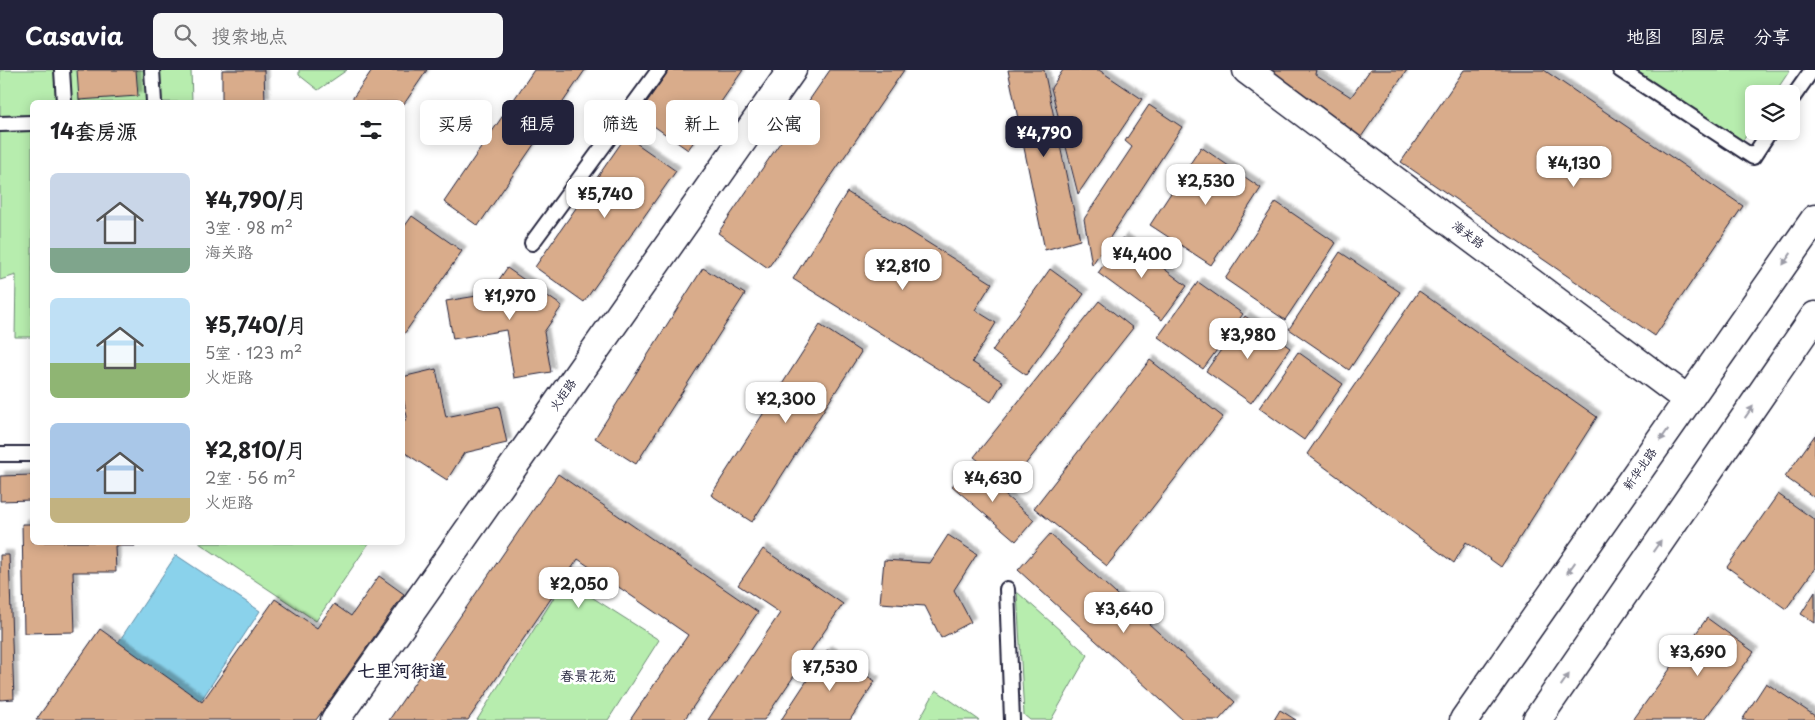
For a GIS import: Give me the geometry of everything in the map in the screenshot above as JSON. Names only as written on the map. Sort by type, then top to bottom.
[{"type":"street","name":"火炬路","points":[[334,720],[792,70]]},
{"type":"street","name":"海关路","points":[[1247,70],[1688,400]]},
{"type":"street","name":"新华北路","points":[[1464,720],[1815,219]]},
{"type":"street","points":[[1538,720],[1815,316]]},
{"type":"lane","points":[[62,70],[64,100]]},
{"type":"lane","points":[[152,70],[154,100]]},
{"type":"lane","points":[[532,244],[659,70]]},
{"type":"lane","points":[[1620,70],[1753,157],[1764,140]]},
{"type":"lane","points":[[1800,87],[1812,70]]},
{"type":"lane","points":[[0,124],[30,123]]},
{"type":"lane","points":[[0,454],[30,454]]},
{"type":"lane","points":[[1007,589],[1012,720]]},
{"type":"green space","points":[[0,70],[191,70],[192,100],[30,100],[30,337],[15,337],[16,275],[0,280]]},
{"type":"green space","points":[[299,70],[347,70],[318,90],[299,75]]},
{"type":"green space","points":[[1616,70],[1790,70],[1780,85],[1745,85],[1745,138],[1736,151]]},
{"type":"green space","points":[[202,545],[368,545],[316,621]]},
{"type":"green space","points":[[565,580],[659,640],[608,720],[477,720]]},
{"type":"green space","points":[[1017,592],[1088,655],[1051,720],[1030,720],[1024,715]]},
{"type":"green space","points":[[936,690],[979,720],[919,720]]},
{"type":"water","points":[[176,555],[260,611],[188,720],[67,720]]},
{"type":"building","points":[[77,70],[136,70],[138,96],[79,100]]},
{"type":"building","points":[[222,70],[264,70],[265,100],[222,100]]},
{"type":"building","points":[[372,70],[427,70],[405,103],[405,100],[351,100]]},
{"type":"building","points":[[534,70],[585,70],[564,100],[514,100]]},
{"type":"building","points":[[669,70],[743,70],[722,100],[666,100],[666,135],[656,128],[656,100],[648,100]]},
{"type":"building","points":[[830,70],[904,70],[768,268],[718,233],[778,145],[820,145],[820,100],[809,100]]},
{"type":"building","points":[[1008,70],[1044,70],[1080,240],[1045,250]]},
{"type":"building","points":[[1063,70],[1099,70],[1142,99],[1078,194],[1051,88]]},
{"type":"building","points":[[1266,70],[1316,70],[1315,74],[1351,97],[1370,70],[1407,70],[1357,143]]},
{"type":"building","points":[[1464,70],[1544,70],[1743,206],[1655,336],[1401,162]]},
{"type":"building","points":[[1149,105],[1182,127],[1092,265],[1084,219],[1132,147],[1125,141]]},
{"type":"building","points":[[502,117],[502,145],[534,145],[478,226],[444,202],[483,145],[492,145],[492,132]]},
{"type":"building","points":[[620,145],[639,145],[676,171],[584,302],[535,267]]},
{"type":"building","points":[[681,145],[691,145],[688,150]]},
{"type":"building","points":[[1201,147],[1261,188],[1211,265],[1150,225]]},
{"type":"building","points":[[847,192],[992,283],[975,310],[996,323],[972,362],[1003,382],[991,402],[793,279]]},
{"type":"building","points":[[1276,202],[1336,243],[1285,320],[1225,279]]},
{"type":"building","points":[[412,216],[462,251],[405,333],[405,226]]},
{"type":"building","points":[[1123,238],[1187,286],[1162,320],[1098,273]]},
{"type":"building","points":[[1340,252],[1400,292],[1349,370],[1289,329]]},
{"type":"building","points":[[507,268],[562,306],[544,332],[551,372],[514,378],[506,330],[453,339],[446,301],[489,294]]},
{"type":"building","points":[[703,268],[745,294],[636,464],[595,438]]},
{"type":"building","points":[[1050,269],[1084,294],[1026,375],[992,351]]},
{"type":"building","points":[[1198,282],[1243,314],[1203,369],[1158,337]]},
{"type":"building","points":[[1419,291],[1597,417],[1501,567],[1466,542],[1454,563],[1307,454]]},
{"type":"building","points":[[1099,301],[1133,328],[1009,485],[974,457]]},
{"type":"building","points":[[1245,316],[1290,348],[1251,403],[1206,371]]},
{"type":"building","points":[[820,325],[861,352],[752,522],[711,495]]},
{"type":"building","points":[[1298,352],[1343,384],[1304,440],[1259,408]]},
{"type":"building","points":[[1150,360],[1223,417],[1107,566],[1034,508]]},
{"type":"building","points":[[436,369],[446,417],[499,406],[507,443],[464,453],[447,480],[405,453],[405,420],[407,417],[405,407],[405,376]]},
{"type":"building","points":[[1815,435],[1815,498],[1785,477]]},
{"type":"building","points":[[970,465],[1034,520],[1016,541],[952,486]]},
{"type":"building","points":[[558,474],[758,612],[684,720],[630,720],[688,635],[578,559],[468,720],[389,720]]},
{"type":"building","points":[[30,475],[30,500],[0,501],[0,476]]},
{"type":"building","points":[[1778,494],[1815,520],[1815,568],[1786,609],[1727,567]]},
{"type":"building","points":[[22,524],[30,524],[30,545],[135,545],[115,546],[116,572],[73,572],[75,632],[24,633]]},
{"type":"building","points":[[1050,534],[1235,702],[1219,720],[1183,720],[1018,570]]},
{"type":"building","points":[[948,535],[977,554],[954,590],[971,622],[941,638],[925,606],[880,603],[884,560],[930,563]]},
{"type":"building","points":[[763,549],[843,604],[764,720],[708,720],[780,613],[738,585]]},
{"type":"building","points":[[0,555],[9,555],[14,699],[0,700]]},
{"type":"building","points":[[379,576],[404,594],[316,720],[36,720],[100,629],[202,702],[275,599],[317,628],[334,604],[351,616]]},
{"type":"building","points":[[1815,592],[1815,623],[1801,614]]},
{"type":"building","points":[[1707,618],[1754,652],[1704,720],[1633,720]]},
{"type":"building","points":[[827,650],[875,681],[850,720],[781,720]]},
{"type":"building","points":[[1766,683],[1815,716],[1815,720],[1742,720]]},
{"type":"building","points":[[1280,710],[1296,720],[1274,720]]},
{"type":"district","name":"七里河街道","points":[[402,671]]},
{"type":"district","name":"春景花苑","points":[[588,676]]}]
